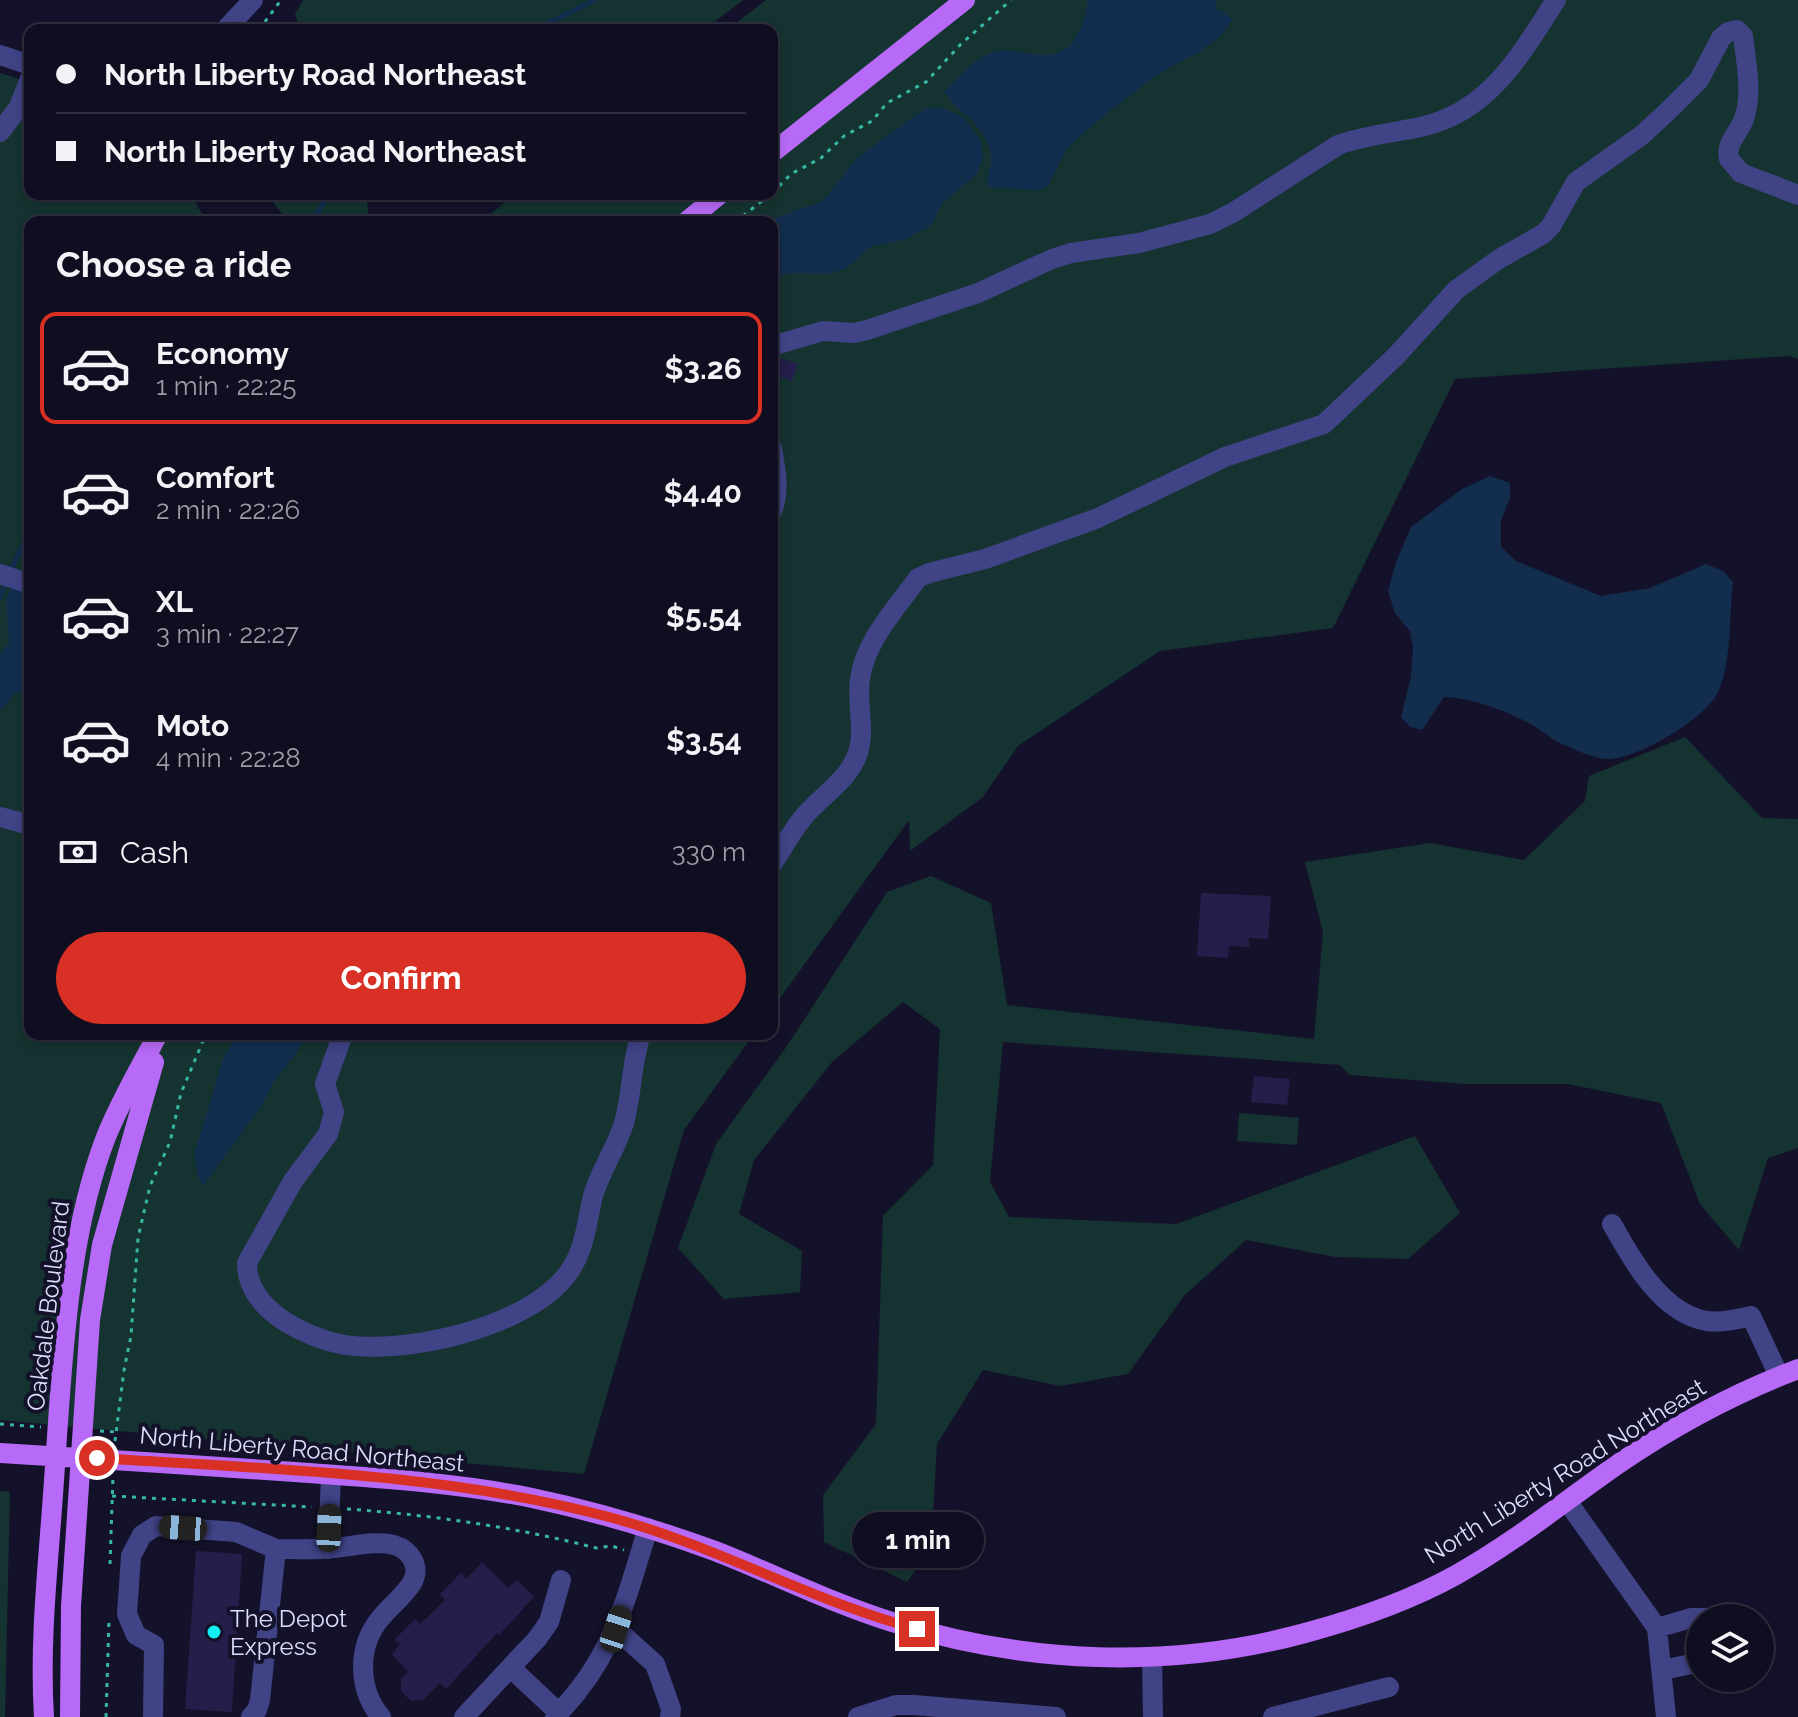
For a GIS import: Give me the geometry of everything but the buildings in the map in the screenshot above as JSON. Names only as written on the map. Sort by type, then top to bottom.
[{"type":"main road","points":[[778,148],[965,0]]},
{"type":"main road","points":[[693,216],[713,200]]},
{"type":"main road","name":"Oakdale Boulevard","points":[[44,1717],[44,1622],[56,1456],[69,1311],[85,1207],[106,1136],[157,1040]]},
{"type":"main road","name":"Oakdale Boulevard","points":[[70,1717],[70,1636],[90,1320],[102,1245],[158,1040]]},
{"type":"main road","name":"North Liberty Road Northeast","points":[[0,1453],[418,1481],[494,1491],[648,1528],[718,1553],[848,1607],[964,1642],[1051,1656],[1152,1657],[1206,1653],[1314,1630],[1378,1610],[1453,1577],[1496,1552],[1682,1423],[1733,1396],[1789,1372]]},
{"type":"street","points":[[231,24],[253,0]]},
{"type":"street","points":[[778,344],[823,331],[854,333],[867,330],[978,293],[1071,253],[1139,243],[1210,224],[1338,145],[1450,119],[1470,108],[1493,89],[1556,0]]},
{"type":"street","points":[[778,854],[808,811],[833,790],[854,762],[860,747],[859,681],[862,667],[876,638],[918,578],[985,559],[1098,518],[1225,457],[1324,424],[1396,356],[1456,290],[1499,259],[1543,234],[1551,226],[1576,182],[1642,135],[1699,80],[1721,38],[1728,32],[1737,30],[1743,36],[1748,93],[1744,120],[1730,143],[1729,159],[1741,173],[1798,195]]},
{"type":"street","points":[[0,55],[24,63]]},
{"type":"street","points":[[0,132],[19,107],[24,94]]},
{"type":"street","points":[[0,574],[24,582]]},
{"type":"street","points":[[0,817],[24,823]]},
{"type":"street","points":[[341,1040],[325,1084],[334,1112],[328,1134],[293,1181],[247,1263],[247,1274],[251,1286],[268,1310],[287,1323],[341,1344],[379,1347],[433,1341],[487,1325],[525,1309],[564,1279],[577,1262],[598,1180],[623,1125],[639,1040]]},
{"type":"street","points":[[1612,1224],[1643,1275],[1670,1302],[1691,1317],[1710,1321],[1751,1316],[1789,1372]]},
{"type":"street","points":[[328,1549],[331,1475]]},
{"type":"street","points":[[1567,1501],[1657,1628],[1666,1717]]},
{"type":"street","points":[[153,1717],[154,1645],[136,1635],[127,1614],[131,1556],[142,1535],[156,1526],[236,1532],[276,1549],[328,1549],[377,1544],[395,1545],[408,1553],[416,1564],[416,1574],[411,1585],[380,1619],[366,1646],[365,1686],[372,1706],[381,1717]]},
{"type":"street","points":[[511,1668],[557,1715],[586,1683],[603,1657],[616,1629],[648,1528]]},
{"type":"street","points":[[251,1717],[260,1700],[276,1549]]},
{"type":"street","points":[[464,1717],[537,1639],[549,1622],[561,1580]]},
{"type":"street","points":[[1657,1628],[1686,1619]]},
{"type":"street","points":[[616,1629],[655,1664],[671,1709],[670,1717]]},
{"type":"street","points":[[1152,1657],[1153,1717]]},
{"type":"street","points":[[1663,1670],[1686,1665]]},
{"type":"street","points":[[1273,1717],[1389,1687]]},
{"type":"street","points":[[868,1715],[896,1705],[914,1705],[1056,1717]]},
{"type":"path","points":[[263,24],[281,0]]},
{"type":"path","points":[[778,186],[791,174],[821,158],[844,136],[872,121],[887,103],[926,82],[961,44],[1011,0]]},
{"type":"path","points":[[742,216],[762,200]]},
{"type":"path","points":[[110,1563],[113,1459],[131,1336],[138,1238],[150,1186],[170,1142],[181,1093],[203,1040]]},
{"type":"path","points":[[112,1496],[403,1513],[596,1548],[612,1546],[639,1555]]},
{"type":"path","points":[[106,1717],[109,1609]]},
{"type":"green space","points":[[303,0],[743,0],[712,24],[298,24],[295,14]]},
{"type":"green space","points":[[766,0],[1798,0],[1798,359],[1789,356],[1455,379],[1333,628],[1160,651],[1018,746],[983,797],[910,851],[909,820],[778,1001],[778,216],[488,216],[505,200],[778,200],[778,24],[735,24]]},
{"type":"green space","points":[[0,73],[24,80],[24,200],[192,200],[203,216],[24,216],[24,1040],[750,1040],[684,1130],[584,1474],[0,1420]]},
{"type":"green space","points":[[272,200],[367,200],[368,216],[284,216]]},
{"type":"green space","points":[[1685,737],[1762,818],[1798,819],[1798,1148],[1768,1158],[1739,1250],[1700,1204],[1661,1103],[1568,1084],[1465,1084],[1350,1075],[1340,1065],[1003,1042],[990,1182],[1009,1217],[1176,1224],[1415,1136],[1460,1213],[1408,1259],[1335,1257],[1246,1240],[1184,1296],[1128,1374],[1060,1386],[983,1370],[937,1444],[931,1549],[907,1582],[824,1542],[823,1495],[876,1424],[883,1216],[933,1165],[940,1029],[903,1002],[832,1062],[754,1160],[739,1214],[802,1251],[800,1292],[724,1299],[678,1248],[716,1144],[787,1046],[887,892],[931,876],[991,903],[1007,1005],[1314,1039],[1323,932],[1305,862],[1430,843],[1524,860],[1585,801],[1589,776]]},
{"type":"green space","points":[[1239,1113],[1299,1118],[1297,1145],[1237,1141]]},
{"type":"green space","points":[[0,1491],[10,1492],[5,1717],[0,1717]]},
{"type":"water","points":[[1088,0],[1216,0],[1216,9],[1232,20],[1217,39],[1153,78],[1076,139],[1066,150],[1048,186],[1038,190],[988,187],[991,155],[988,144],[978,127],[944,92],[968,67],[991,53],[1009,51],[1042,55],[1062,51],[1076,38]]},
{"type":"water","points":[[926,108],[944,108],[965,119],[980,140],[983,157],[977,174],[943,203],[930,226],[903,240],[872,246],[845,269],[828,274],[778,276],[778,217],[823,201],[857,158]]},
{"type":"water","points":[[1490,476],[1510,483],[1510,498],[1501,520],[1501,547],[1516,561],[1601,596],[1650,588],[1706,564],[1723,571],[1733,582],[1723,677],[1719,690],[1701,713],[1653,745],[1608,759],[1578,751],[1521,719],[1466,700],[1444,697],[1422,730],[1410,727],[1401,717],[1411,677],[1413,647],[1410,631],[1395,613],[1388,591],[1396,562],[1411,527],[1462,489]]},
{"type":"water","points":[[13,585],[24,588],[24,692],[16,693],[0,711],[0,655],[9,643],[6,599]]},
{"type":"water","points":[[234,1040],[304,1040],[274,1081],[262,1105],[203,1186],[197,1174],[195,1152],[223,1059]]},
{"type":"waterway","points":[[546,24],[595,0]]},
{"type":"waterway","points":[[316,216],[325,200]]},
{"type":"waterway","points":[[10,572],[24,543]]},
{"type":"waterway","points":[[0,597],[6,582]]},
{"type":"place","name":"The Depot Express","points":[[214,1632]]},
{"type":"route","points":[[97,1458],[418,1481],[532,1498],[608,1516],[682,1539],[848,1607],[917,1629]]}]
